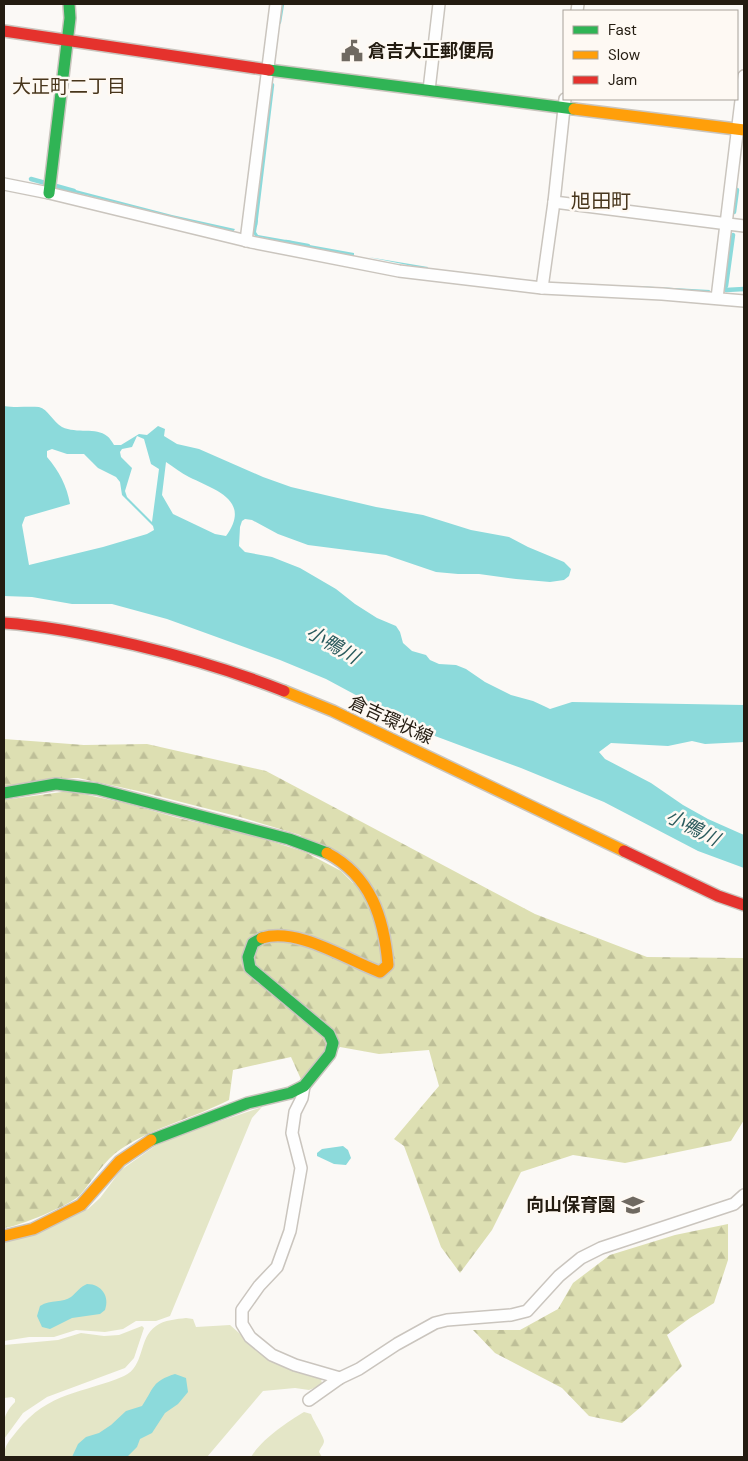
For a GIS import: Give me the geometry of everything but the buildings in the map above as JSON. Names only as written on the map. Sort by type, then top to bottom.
[{"type":"street","points":[[49,193],[68,41],[69,4]]},
{"type":"street","points":[[246,241],[276,4]]},
{"type":"street","points":[[429,90],[439,4]]},
{"type":"street","points":[[4,31],[268,70],[429,90],[564,103],[741,130]]},
{"type":"street","points":[[717,298],[741,130],[744,76]]},
{"type":"street","points":[[542,288],[554,202],[564,103]]},
{"type":"street","points":[[4,184],[49,193],[246,241],[399,271],[542,288],[744,300]]},
{"type":"street","points":[[554,202],[744,226]]},
{"type":"street","name":"倉吉環状線","points":[[4,623],[61,630],[133,645],[224,669],[290,693],[678,877],[744,905]]},
{"type":"street","points":[[4,793],[53,784],[80,786],[277,835],[335,857],[349,868],[366,887],[378,912],[387,942],[388,964],[380,972],[361,966],[310,942],[286,936],[265,937],[253,944],[248,957],[250,968],[329,1034],[333,1043],[330,1054],[304,1086],[290,1093],[248,1103],[153,1139],[120,1161],[81,1205],[33,1230],[4,1236]]},
{"type":"street","points":[[304,1086],[302,1098],[295,1112],[292,1133],[301,1168],[290,1231],[277,1267],[258,1286],[242,1310],[242,1324],[250,1337],[272,1355],[295,1365],[340,1378]]},
{"type":"street","points":[[309,1400],[340,1378],[359,1369],[397,1344],[435,1323],[447,1320],[511,1315],[527,1311],[559,1276],[581,1258],[594,1251],[734,1204],[744,1195]]},
{"type":"green space","points":[[4,739],[84,745],[147,744],[266,771],[535,914],[647,957],[744,958],[744,1120],[731,1141],[625,1163],[573,1155],[521,1172],[492,1230],[460,1273],[441,1247],[404,1146],[394,1139],[439,1086],[429,1050],[379,1054],[340,1047],[304,1086],[291,1057],[233,1070],[229,1100],[134,1141],[109,1159],[75,1199],[44,1215],[4,1228],[4,800],[69,791],[125,803],[255,836],[305,852],[341,871],[353,883],[373,887],[300,835],[240,817],[78,778],[46,779],[4,787]]},
{"type":"green space","points":[[262,1107],[252,1118],[170,1316],[156,1321],[136,1321],[123,1329],[105,1332],[76,1330],[54,1337],[29,1337],[4,1341],[4,1242],[88,1209],[100,1198],[121,1170],[155,1146],[182,1134]]},
{"type":"green space","points":[[728,1224],[728,1260],[714,1303],[667,1335],[682,1366],[622,1423],[589,1416],[562,1388],[495,1353],[473,1330],[520,1330],[558,1309],[573,1283],[610,1255],[675,1235]]},
{"type":"green space","points":[[186,1318],[193,1319],[196,1327],[230,1325],[256,1348],[321,1377],[322,1385],[309,1390],[295,1388],[263,1391],[207,1457],[4,1457],[6,1446],[10,1440],[29,1418],[41,1408],[67,1395],[109,1382],[131,1372],[139,1359],[150,1331],[163,1322]]},
{"type":"green space","points":[[142,1326],[144,1328],[134,1358],[125,1368],[47,1397],[23,1413],[4,1439],[5,1419],[15,1399],[12,1397],[4,1398],[4,1345],[58,1340],[81,1333],[104,1336],[119,1335]]},
{"type":"green space","points":[[304,1412],[311,1414],[324,1439],[319,1452],[322,1457],[251,1457],[282,1426]]},
{"type":"water","points":[[68,188],[235,229],[233,232],[69,191]]},
{"type":"water","points":[[255,219],[258,220],[256,232],[258,235],[292,241],[291,244],[255,236],[253,233]]},
{"type":"water","points":[[304,244],[354,253],[354,256],[303,246]]},
{"type":"water","points":[[368,257],[428,267],[427,269]]},
{"type":"water","points":[[637,286],[710,290],[709,292],[637,288]]},
{"type":"water","name":"小鴨川","points":[[4,406],[42,408],[62,427],[103,433],[114,445],[121,445],[139,434],[147,435],[158,426],[165,429],[164,436],[177,444],[199,449],[291,487],[376,507],[423,515],[471,530],[509,537],[564,562],[571,569],[569,576],[564,580],[550,582],[479,574],[436,572],[386,555],[308,545],[278,534],[252,520],[245,519],[240,527],[239,546],[245,552],[272,557],[300,568],[336,589],[377,618],[396,626],[403,643],[412,651],[426,655],[430,660],[439,664],[456,665],[466,669],[485,682],[511,695],[533,701],[550,709],[572,702],[744,705],[744,742],[705,744],[692,741],[668,746],[611,743],[599,752],[605,759],[651,783],[683,805],[708,819],[744,835],[744,868],[698,851],[604,802],[435,736],[326,679],[280,660],[167,619],[112,604],[72,604],[32,597],[4,596]],"holes":[[[137,436],[144,439],[151,464],[159,469],[152,522],[127,497],[125,491],[132,468],[121,457],[120,452],[122,449],[132,447]],[[52,449],[67,454],[84,454],[98,468],[116,477],[120,482],[122,495],[153,526],[154,530],[147,534],[103,547],[29,565],[22,525],[25,517],[70,504],[65,485],[47,457],[47,451]],[[166,462],[227,498],[233,505],[235,513],[233,524],[226,536],[215,534],[173,514],[162,495]]]},
{"type":"water","points":[[343,1146],[348,1150],[351,1158],[346,1165],[334,1164],[317,1156],[317,1153],[322,1149]]},
{"type":"water","points":[[87,1284],[97,1286],[104,1292],[106,1300],[105,1310],[100,1314],[72,1318],[50,1329],[42,1327],[37,1316],[40,1306],[48,1302],[68,1299]]},
{"type":"water","points":[[175,1374],[186,1378],[188,1392],[178,1404],[165,1413],[152,1433],[140,1439],[137,1447],[128,1456],[72,1457],[78,1444],[86,1437],[99,1433],[126,1411],[142,1406],[158,1382]]},
{"type":"waterway","points":[[279,22],[282,4]]},
{"type":"waterway","points":[[255,225],[272,85]]},
{"type":"waterway","points":[[31,179],[74,191]]},
{"type":"waterway","points":[[734,212],[737,190]]},
{"type":"waterway","points":[[726,286],[733,235]]},
{"type":"waterway","points":[[286,242],[308,246]]},
{"type":"waterway","points":[[726,290],[744,289]]},
{"type":"traffic: fast","points":[[49,193],[70,18],[69,4]]},
{"type":"traffic: fast","points":[[269,70],[574,109]]},
{"type":"traffic: fast","points":[[4,793],[56,784],[97,789],[289,839],[327,853]]},
{"type":"traffic: fast","points":[[151,1140],[248,1103],[290,1093],[304,1086],[330,1054],[333,1043],[329,1034],[250,968],[248,957],[253,943],[262,938]]},
{"type":"traffic: slow","points":[[574,109],[744,130]]},
{"type":"traffic: slow","points":[[284,691],[333,711],[624,851]]},
{"type":"traffic: slow","points":[[262,938],[276,936],[291,937],[306,941],[322,946],[380,972],[388,965],[379,915],[365,886],[342,862],[327,853]]},
{"type":"traffic: slow","points":[[4,1236],[33,1229],[81,1205],[120,1161],[151,1140]]},
{"type":"traffic: jam","points":[[4,31],[269,70]]},
{"type":"traffic: jam","points":[[4,623],[70,631],[135,645],[211,665],[284,691]]},
{"type":"traffic: jam","points":[[624,851],[718,896],[744,905]]},
{"type":"place","name":"倉吉大正郵便局","points":[[352,51]]},
{"type":"place","name":"向山保育園","points":[[633,1205]]},
{"type":"district","name":"大正町二丁目","points":[[69,86]]},
{"type":"district","name":"旭田町","points":[[601,201]]}]
